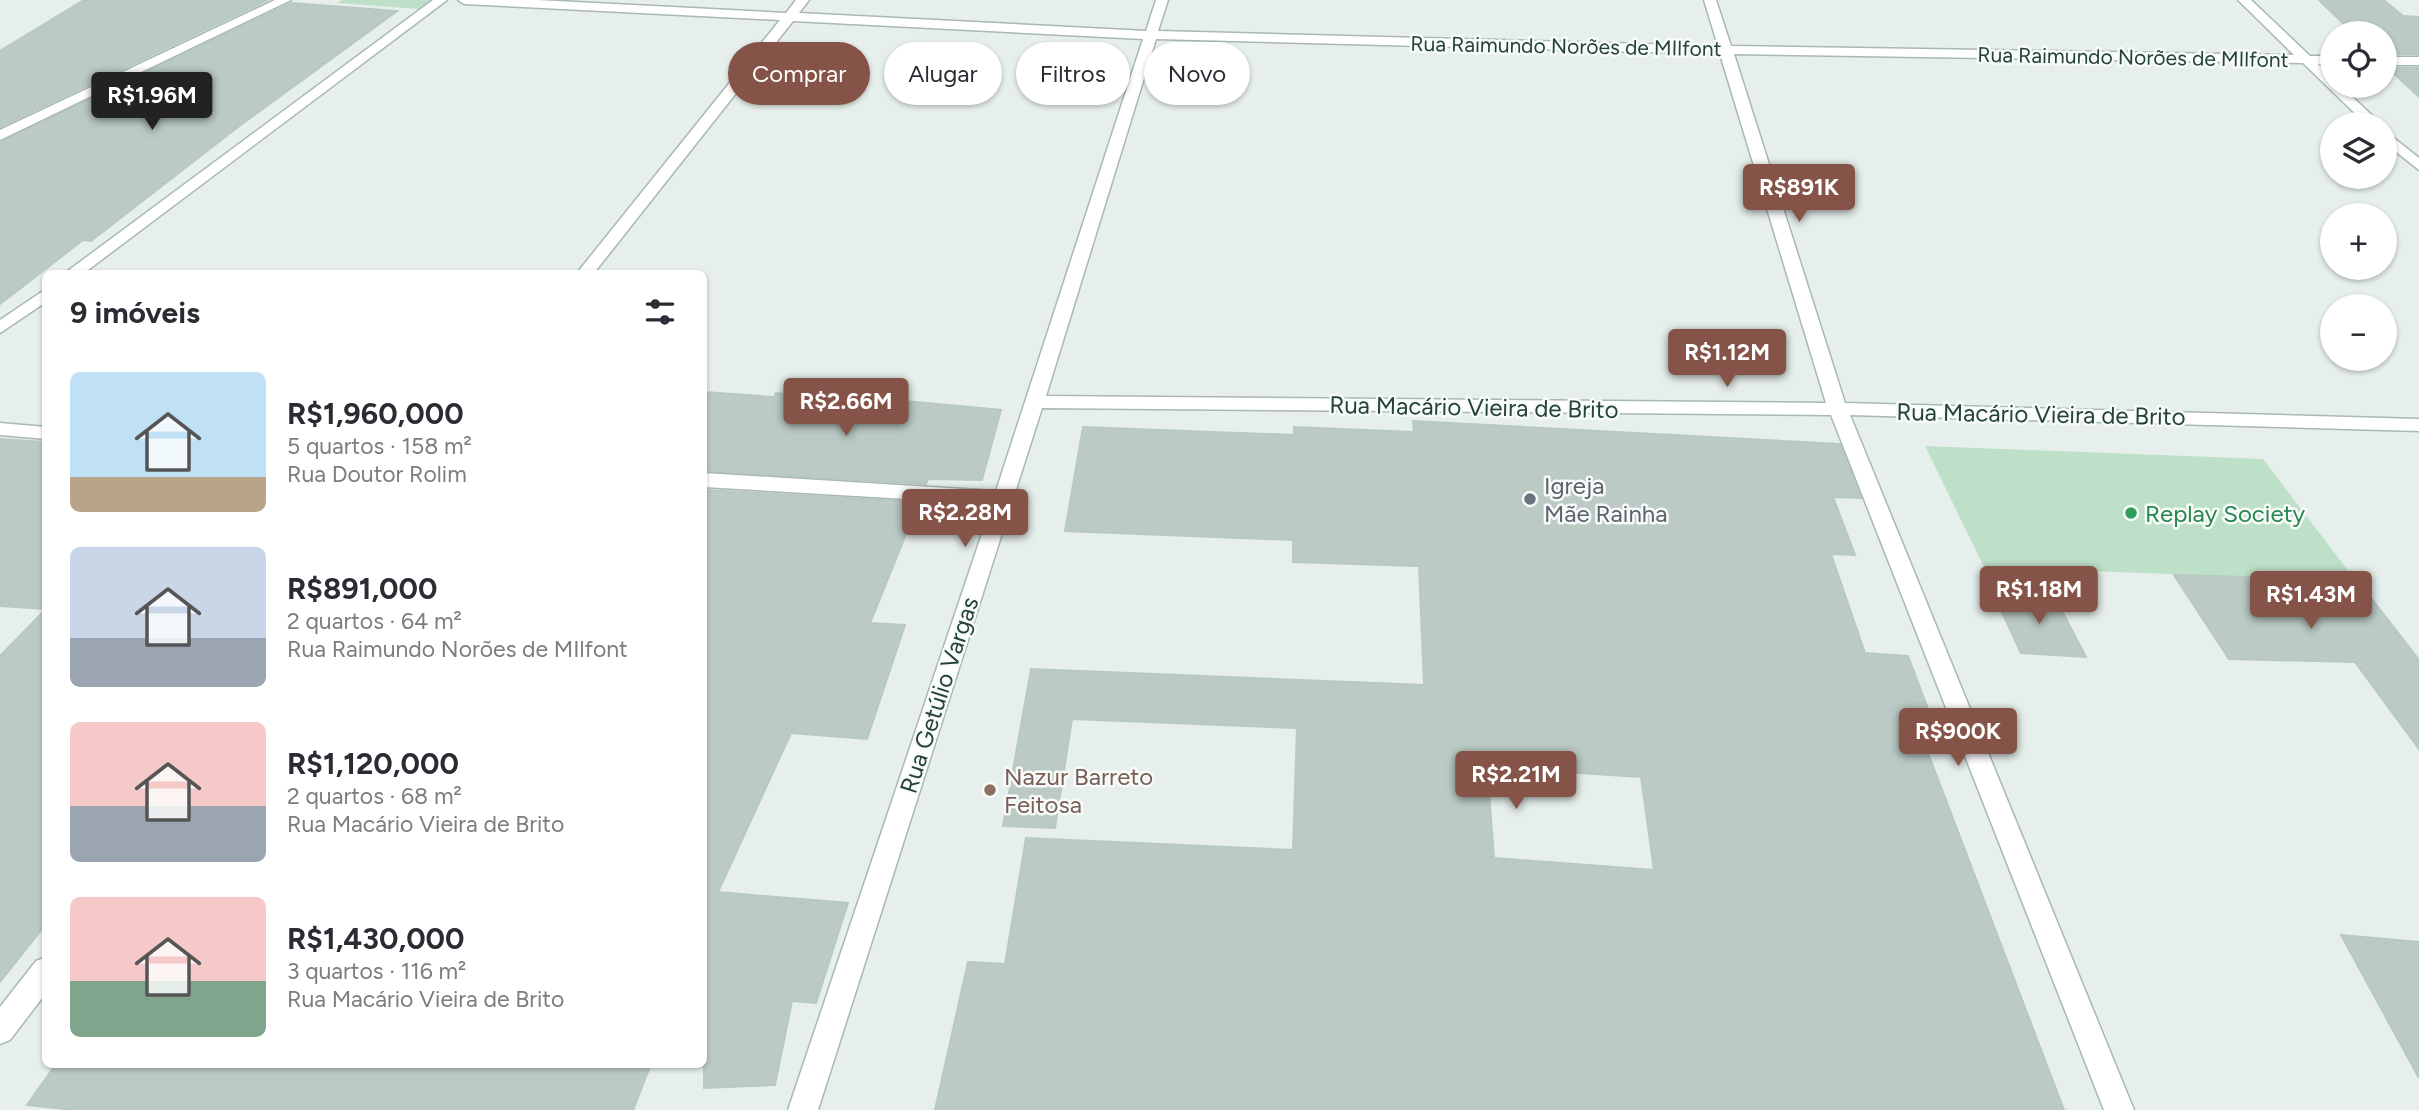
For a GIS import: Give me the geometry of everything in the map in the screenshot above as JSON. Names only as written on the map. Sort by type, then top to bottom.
[{"type":"street","points":[[0,136],[285,0]]},
{"type":"street","points":[[78,270],[441,0]]},
{"type":"street","name":"Rua Raimundo Norões de MIlfont","points":[[464,0],[1149,36],[1724,50],[2320,60]]},
{"type":"street","points":[[587,270],[803,0]]},
{"type":"street","name":"Rua Getúlio Vargas","points":[[803,1110],[1004,498],[1162,0]]},
{"type":"street","points":[[1710,0],[1838,410],[2119,1110]]},
{"type":"street","points":[[2244,0],[2320,73]]},
{"type":"street","points":[[2397,61],[2419,61]]},
{"type":"street","points":[[2347,98],[2361,112]]},
{"type":"street","points":[[2397,146],[2419,166]]},
{"type":"street","points":[[0,328],[42,297]]},
{"type":"street","name":"Rua Macário Vieira de Brito","points":[[1033,402],[1938,410],[2419,425]]},
{"type":"street","points":[[0,429],[42,433]]},
{"type":"street","points":[[707,481],[1004,498]]},
{"type":"street","points":[[0,1030],[42,975]]},
{"type":"green space","points":[[343,0],[431,0],[419,9],[337,3]]},
{"type":"green space","name":"Replay Society","points":[[1925,446],[2263,459],[2356,581],[1984,567]]},
{"type":"building","points":[[84,0],[266,1],[0,127],[0,51]]},
{"type":"building","points":[[2319,0],[2385,1],[2403,16],[2419,17],[2419,54],[2397,54],[2397,21],[2341,21]]},
{"type":"building","points":[[291,3],[397,11],[238,127],[91,241],[83,240],[0,304],[0,142]]},
{"type":"building","points":[[2397,68],[2419,68],[2419,97],[2397,76]]},
{"type":"building","points":[[707,392],[774,397],[776,393],[849,401],[851,396],[1001,410],[982,480],[928,479],[926,484],[707,471]]},
{"type":"building","points":[[1413,421],[1840,444],[1861,498],[1833,497],[1855,555],[1831,554],[1865,653],[1908,656],[1937,733],[1920,732],[2064,1110],[935,1110],[968,962],[1005,964],[1026,838],[1293,850],[1297,728],[1072,719],[1055,828],[1003,826],[1031,669],[1424,685],[1419,566],[1293,562],[1293,540],[1065,531],[1083,427],[1294,435],[1294,427],[1414,432]],"holes":[[[1487,767],[1641,777],[1654,870],[1494,858]]]},
{"type":"building","points":[[0,439],[42,442],[42,609],[0,606]]},
{"type":"building","points":[[707,490],[919,502],[870,623],[905,625],[867,739],[791,733],[718,892],[848,903],[816,1003],[792,1001],[775,1085],[704,1088],[704,1068],[707,1068]]},
{"type":"building","points":[[2174,575],[2357,580],[2419,660],[2419,749],[2355,662],[2229,659]]},
{"type":"building","points":[[1994,595],[2055,598],[2086,657],[2021,653]]},
{"type":"building","points":[[42,613],[42,929],[0,982],[0,656]]},
{"type":"building","points":[[2341,935],[2419,942],[2419,1078]]},
{"type":"building","points":[[53,1068],[649,1068],[633,1110],[74,1110],[27,1105]]},
{"type":"place","name":"Igreja Mãe Rainha","points":[[1530,499]]},
{"type":"place","name":"Replay Society","points":[[2131,513]]},
{"type":"place","name":"Nazur Barreto Feitosa","points":[[990,790]]}]
